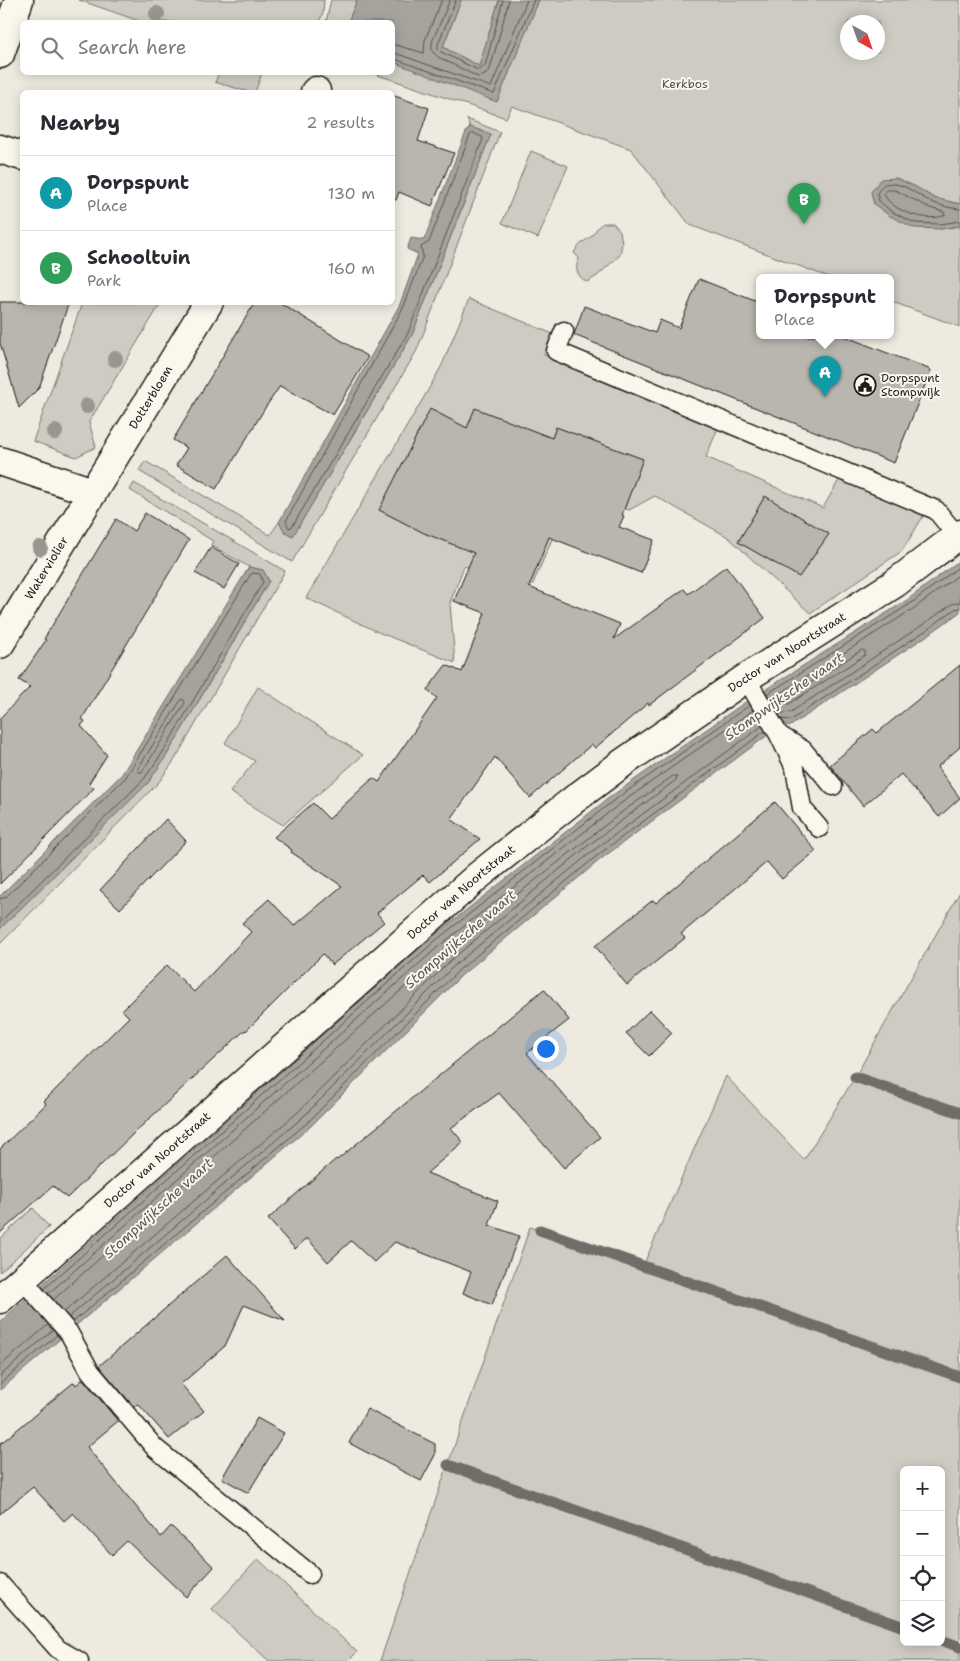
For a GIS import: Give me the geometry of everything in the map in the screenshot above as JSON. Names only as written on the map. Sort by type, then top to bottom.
[{"type":"street","points":[[0,54],[19,0]]},
{"type":"street","points":[[0,149],[20,155]]},
{"type":"street","name":"Dotterbloem","points":[[93,492],[206,305]]},
{"type":"street","points":[[0,461],[93,492]]},
{"type":"street","name":"Waterviolier","points":[[0,644],[93,492]]},
{"type":"street","name":"Doctor van Noortstraat","points":[[0,1299],[28,1285],[478,876],[572,801],[624,762],[750,684],[894,584],[959,535]]},
{"type":"lane","points":[[564,331],[556,351],[936,510],[959,535]]},
{"type":"lane","points":[[750,684],[779,735],[794,768],[802,808],[819,828]]},
{"type":"lane","points":[[779,735],[803,750],[833,786]]},
{"type":"lane","points":[[28,1285],[69,1333],[90,1371],[156,1448],[310,1574]]},
{"type":"lane","points":[[0,1584],[58,1649],[79,1661]]},
{"type":"green space","points":[[79,0],[324,0],[323,13],[320,20],[136,20]]},
{"type":"green space","points":[[331,0],[357,0],[349,20],[326,20]]},
{"type":"green space","points":[[461,0],[499,0],[479,66],[443,47]]},
{"type":"green space","name":"Kerkbos","points":[[539,0],[960,0],[960,204],[934,198],[896,178],[871,192],[874,204],[890,216],[941,229],[960,226],[960,327],[894,302],[894,274],[820,274],[690,225],[631,149],[512,106],[506,118],[378,75],[395,75],[395,62],[497,101]]},
{"type":"green space","points":[[218,75],[261,75],[256,90],[242,90],[215,82]]},
{"type":"green space","points":[[467,119],[500,132],[426,327],[416,352],[292,562],[139,471],[145,461],[270,535],[279,522],[285,532],[293,536],[412,335],[491,134],[470,127]]},
{"type":"green space","points":[[531,151],[568,166],[538,238],[502,223]]},
{"type":"green space","points":[[604,223],[613,223],[620,231],[622,243],[620,255],[597,276],[587,282],[577,272],[579,258],[574,253]]},
{"type":"green space","points":[[469,299],[553,334],[544,355],[718,428],[706,457],[823,508],[839,480],[924,515],[902,551],[810,613],[728,537],[655,496],[629,510],[573,490],[532,586],[464,566],[450,603],[455,663],[378,632],[306,598],[442,365]]},
{"type":"green space","points":[[81,305],[160,305],[89,422],[96,447],[76,457],[33,441]]},
{"type":"green space","points":[[134,483],[285,571],[174,761],[158,783],[0,944],[0,929],[148,782],[167,755],[269,581],[263,570],[249,567],[211,545],[213,541],[130,490]]},
{"type":"green space","points":[[258,687],[363,755],[283,825],[230,792],[255,761],[225,743]]},
{"type":"green space","points":[[960,892],[960,1661],[380,1661],[530,1227],[643,1266],[726,1076],[804,1160],[855,1077]]},
{"type":"green space","points":[[33,1208],[49,1227],[0,1272],[0,1239]]},
{"type":"green space","points":[[258,1559],[357,1652],[348,1661],[269,1661],[212,1609]]},
{"type":"water","points":[[357,0],[461,0],[443,47],[479,66],[499,0],[539,0],[497,102],[395,63],[395,20],[349,20]]},
{"type":"water","points":[[470,127],[491,134],[412,335],[293,536],[285,532],[279,522],[400,304],[418,254],[407,249],[411,238],[424,240],[466,132]]},
{"type":"water","points":[[896,178],[934,198],[960,204],[960,226],[941,229],[914,228],[890,216],[874,204],[871,192],[881,179]]},
{"type":"water","name":"Stompwijksche vaart","points":[[960,560],[960,612],[789,727],[784,723],[601,859],[463,974],[311,1126],[0,1390],[0,1322],[432,937],[610,797],[744,703],[907,600]]},
{"type":"water","points":[[249,567],[263,570],[269,581],[167,755],[148,783],[0,929],[0,896],[122,774]]},
{"type":"building","points":[[395,96],[429,108],[418,141],[454,153],[432,206],[399,192],[396,200]]},
{"type":"building","points":[[699,279],[756,301],[756,339],[852,339],[931,370],[894,463],[574,335],[584,306],[655,333],[660,320],[679,328]]},
{"type":"building","points":[[0,302],[20,302],[20,305],[68,305],[39,388],[19,408],[0,343]]},
{"type":"building","points":[[253,305],[284,305],[368,357],[333,415],[280,386],[216,489],[176,465],[187,448],[173,440]]},
{"type":"building","points":[[475,408],[552,438],[556,427],[643,459],[619,527],[654,540],[641,573],[549,537],[529,587],[620,624],[614,639],[684,589],[688,594],[726,566],[765,618],[649,705],[648,703],[595,748],[592,744],[530,798],[495,757],[451,819],[480,839],[430,882],[423,875],[377,913],[384,922],[332,965],[323,954],[246,1031],[135,1132],[67,1198],[53,1186],[0,1233],[0,1149],[46,1104],[44,1101],[129,1017],[122,1010],[167,965],[194,992],[251,932],[242,923],[269,899],[294,926],[342,886],[291,852],[292,850],[274,837],[313,803],[329,819],[373,778],[379,782],[437,698],[427,690],[446,665],[462,672],[485,613],[454,601],[474,553],[424,533],[379,510],[430,409],[467,428]]},
{"type":"building","points":[[765,496],[829,534],[799,577],[738,542]]},
{"type":"building","points":[[145,513],[189,540],[82,719],[85,721],[81,726],[107,755],[89,783],[94,788],[0,884],[0,718],[30,687],[19,680],[46,640],[44,639],[116,519],[134,531]]},
{"type":"building","points":[[211,547],[239,564],[224,589],[195,573]]},
{"type":"building","points":[[960,665],[960,747],[937,767],[960,798],[939,817],[901,774],[863,806],[830,765],[873,729],[877,733]]},
{"type":"building","points":[[775,802],[816,851],[782,879],[767,862],[681,934],[685,938],[627,985],[595,946],[653,900],[656,903]]},
{"type":"building","points":[[166,819],[186,841],[120,909],[100,890]]},
{"type":"building","points":[[544,989],[569,1020],[527,1053],[600,1137],[564,1168],[499,1093],[451,1128],[463,1142],[427,1173],[498,1201],[489,1225],[519,1236],[492,1305],[463,1293],[471,1272],[395,1242],[374,1262],[351,1241],[328,1262],[307,1238],[295,1249],[268,1219],[336,1159]]},
{"type":"building","points":[[650,1010],[672,1033],[649,1056],[626,1033]]},
{"type":"building","points":[[227,1255],[285,1321],[244,1305],[225,1346],[181,1384],[204,1411],[169,1439],[140,1406],[137,1404],[134,1407],[99,1366]]},
{"type":"building","points":[[83,1379],[118,1421],[87,1447],[161,1537],[171,1526],[214,1567],[186,1597],[127,1541],[112,1555],[73,1513],[64,1521],[33,1487],[0,1514],[0,1444],[74,1382],[76,1385]]},
{"type":"building","points":[[367,1409],[435,1444],[435,1455],[421,1481],[349,1443]]},
{"type":"building","points":[[257,1418],[284,1433],[248,1493],[222,1478]]},
{"type":"waterway","points":[[855,1077],[960,1113]]},
{"type":"waterway","points":[[540,1230],[960,1377]]},
{"type":"waterway","points":[[448,1465],[900,1626]]},
{"type":"waterway","points":[[945,1641],[960,1647]]},
{"type":"place","name":"Schooltuin","points":[[804,224]]},
{"type":"place","name":"Dorpspunt Stompwijk","points":[[865,385]]},
{"type":"place","name":"Dorpspunt","points":[[825,397]]}]
